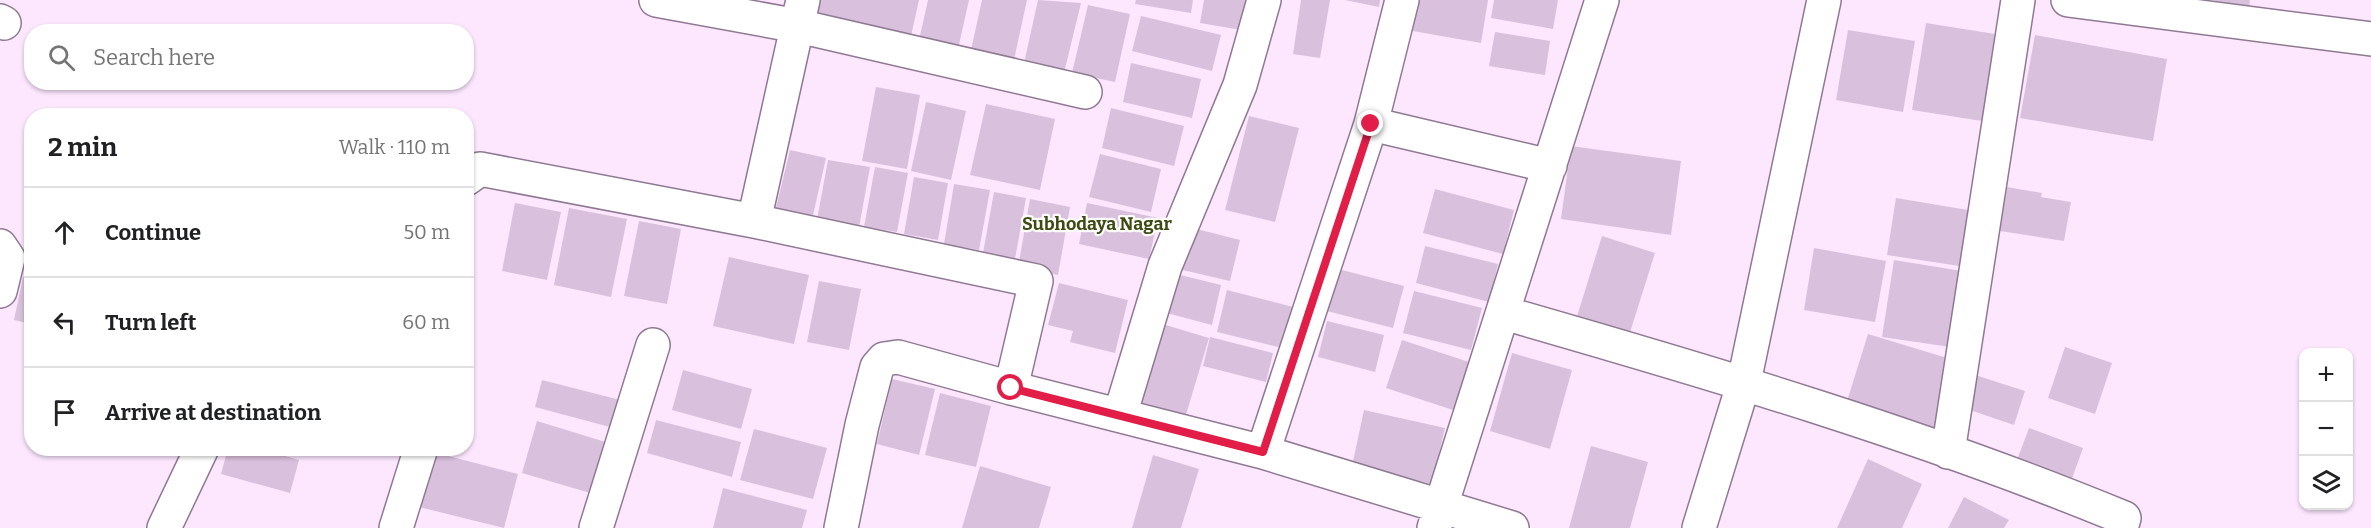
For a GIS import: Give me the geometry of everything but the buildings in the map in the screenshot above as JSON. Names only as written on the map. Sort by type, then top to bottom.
[{"type":"street","points":[[656,0],[800,13],[1085,92]]},
{"type":"street","points":[[1120,415],[1165,267],[1240,85],[1264,0]]},
{"type":"street","points":[[1263,452],[1371,124],[1402,0]]},
{"type":"street","points":[[1438,516],[1602,0]]},
{"type":"street","points":[[1699,528],[1743,382],[1824,0]]},
{"type":"street","points":[[1948,452],[2018,0]]},
{"type":"street","points":[[2068,0],[2371,39]]},
{"type":"street","points":[[754,221],[800,13]]},
{"type":"street","points":[[1371,124],[1550,166]]},
{"type":"street","points":[[474,173],[480,169],[754,221],[1036,281],[1011,388]]},
{"type":"street","points":[[0,246],[8,258],[0,291]]},
{"type":"street","points":[[1504,312],[1743,382],[2059,490],[2124,518],[2121,528]]},
{"type":"street","points":[[596,528],[653,345]]},
{"type":"street","points":[[841,528],[862,425],[877,367],[884,359],[898,357],[1263,452],[1438,516],[1512,528]]},
{"type":"street","points":[[164,528],[198,456]]},
{"type":"street","points":[[396,528],[418,456]]},
{"type":"district","name":"Subhodaya Nagar","points":[[1097,224]]},
{"type":"route","points":[[1011,388],[1263,452],[1371,124]]}]
